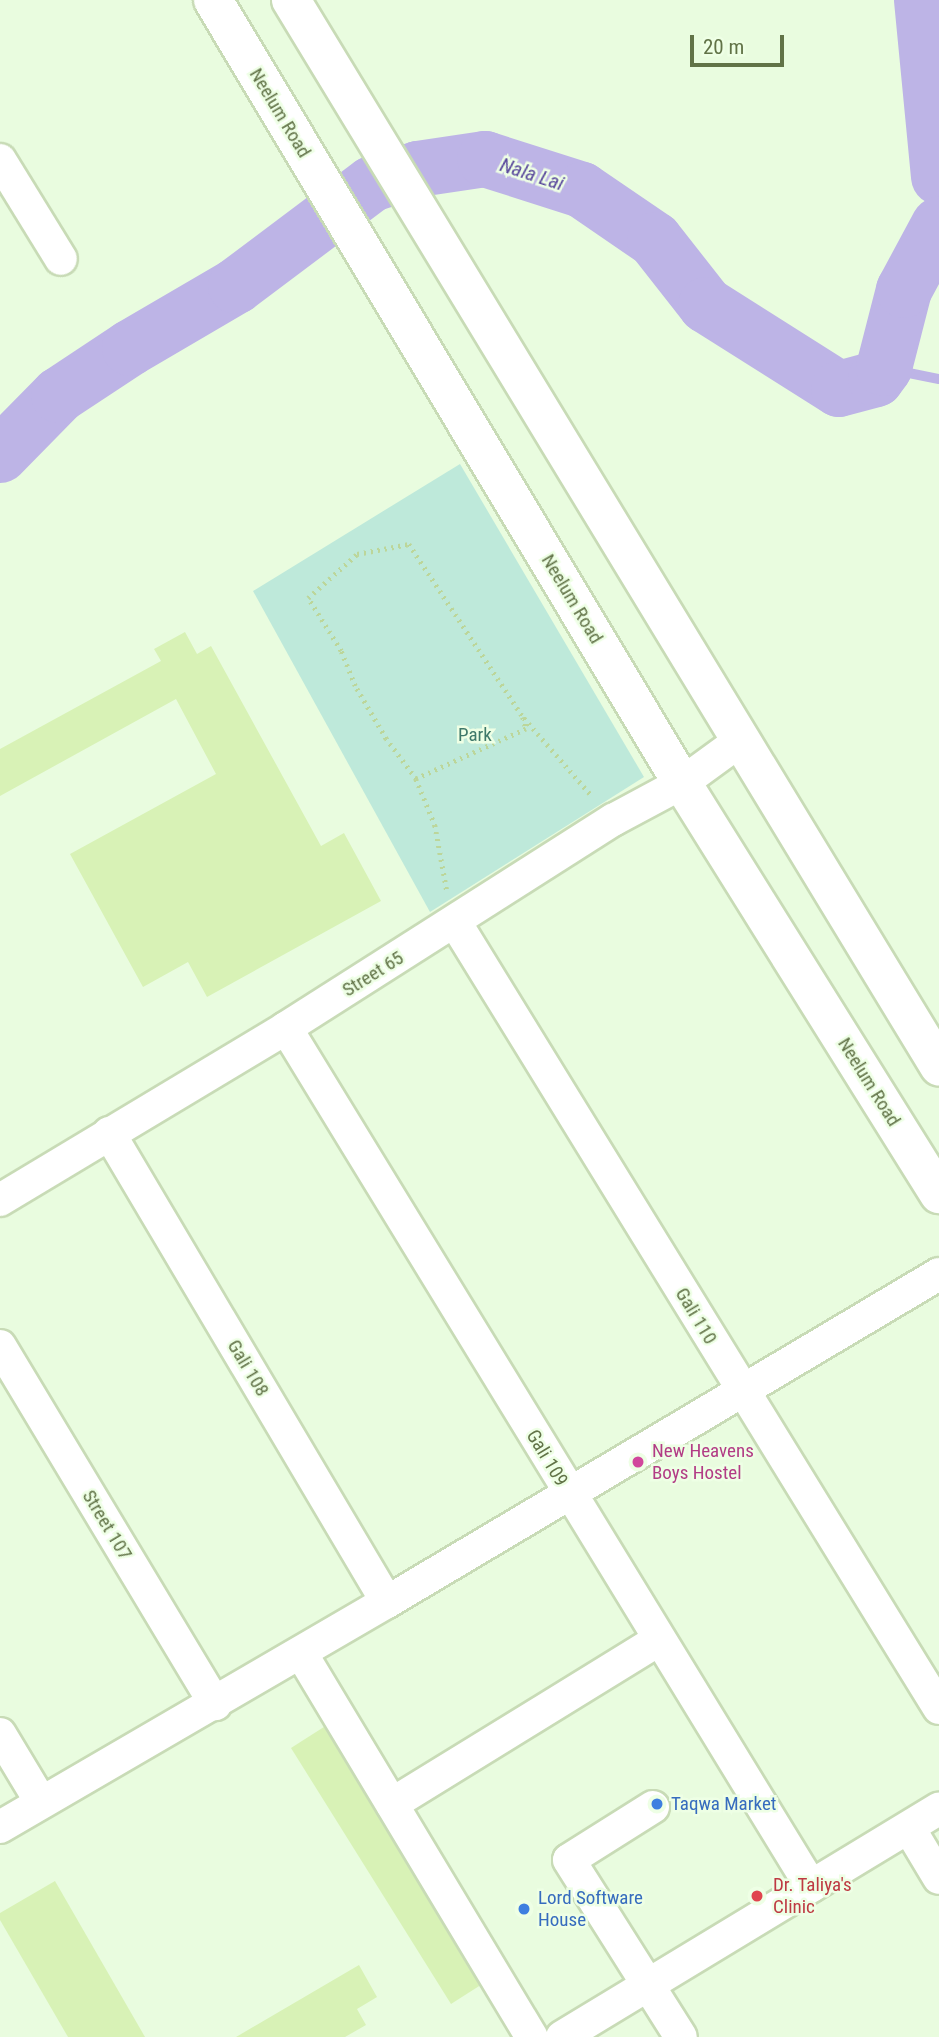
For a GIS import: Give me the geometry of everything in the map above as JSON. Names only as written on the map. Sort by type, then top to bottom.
[{"type":"main road","name":"Neelum Road","points":[[213,0],[682,783],[939,1194]]},
{"type":"main road","points":[[291,0],[939,1066]]},
{"type":"street","points":[[0,160],[61,259]]},
{"type":"street","name":"Street 65","points":[[0,1200],[286,1028],[613,820],[682,783],[741,740]]},
{"type":"street","name":"Gali 110","points":[[455,922],[741,1391],[939,1708]]},
{"type":"street","name":"Gali 109","points":[[286,1028],[568,1493],[811,1886]]},
{"type":"street","name":"Gali 108","points":[[109,1133],[387,1602]]},
{"type":"street","points":[[0,1827],[215,1704],[939,1274]]},
{"type":"street","name":"Street 107","points":[[0,1346],[215,1704]]},
{"type":"street","points":[[392,1804],[659,1640]]},
{"type":"street","points":[[301,1653],[532,2037]]},
{"type":"street","points":[[0,1734],[41,1802]]},
{"type":"street","points":[[653,1807],[569,1860],[681,2037]]},
{"type":"street","points":[[562,2037],[939,1809]]},
{"type":"street","points":[[909,1828],[939,1878]]},
{"type":"path","points":[[455,922],[438,855],[435,825],[416,779],[386,739],[355,686],[341,651],[309,598],[357,554],[408,544],[523,717],[613,820]]},
{"type":"path","points":[[416,779],[526,729],[523,717]]},
{"type":"green space","name":"Park","points":[[460,464],[644,777],[430,912],[253,591]]},
{"type":"building","points":[[185,632],[197,654],[211,646],[321,846],[344,833],[381,901],[207,997],[188,962],[143,987],[70,854],[216,774],[176,699],[0,796],[0,749],[161,661],[154,649]]},
{"type":"building","points":[[327,1725],[487,1981],[451,2004],[291,1748]]},
{"type":"building","points":[[55,1881],[145,2037],[68,2037],[0,1920],[0,1913]]},
{"type":"building","points":[[359,1965],[377,1997],[357,2009],[366,2025],[345,2037],[236,2037]]},
{"type":"waterway","name":"Nala Lai","points":[[922,0],[939,177]]},
{"type":"waterway","name":"Nala Lai","points":[[0,455],[59,395],[130,348],[236,286],[372,184],[418,169],[485,159],[582,190],[655,240],[706,305],[839,389],[876,379],[884,368],[904,290],[939,225]]},
{"type":"waterway","points":[[884,368],[939,379]]},
{"type":"place","name":"New Heavens Boys Hostel","points":[[638,1462]]},
{"type":"place","name":"Taqwa Market","points":[[657,1804]]},
{"type":"place","name":"Dr. Taliya's Clinic","points":[[757,1896]]},
{"type":"place","name":"Lord Software House","points":[[524,1909]]}]
